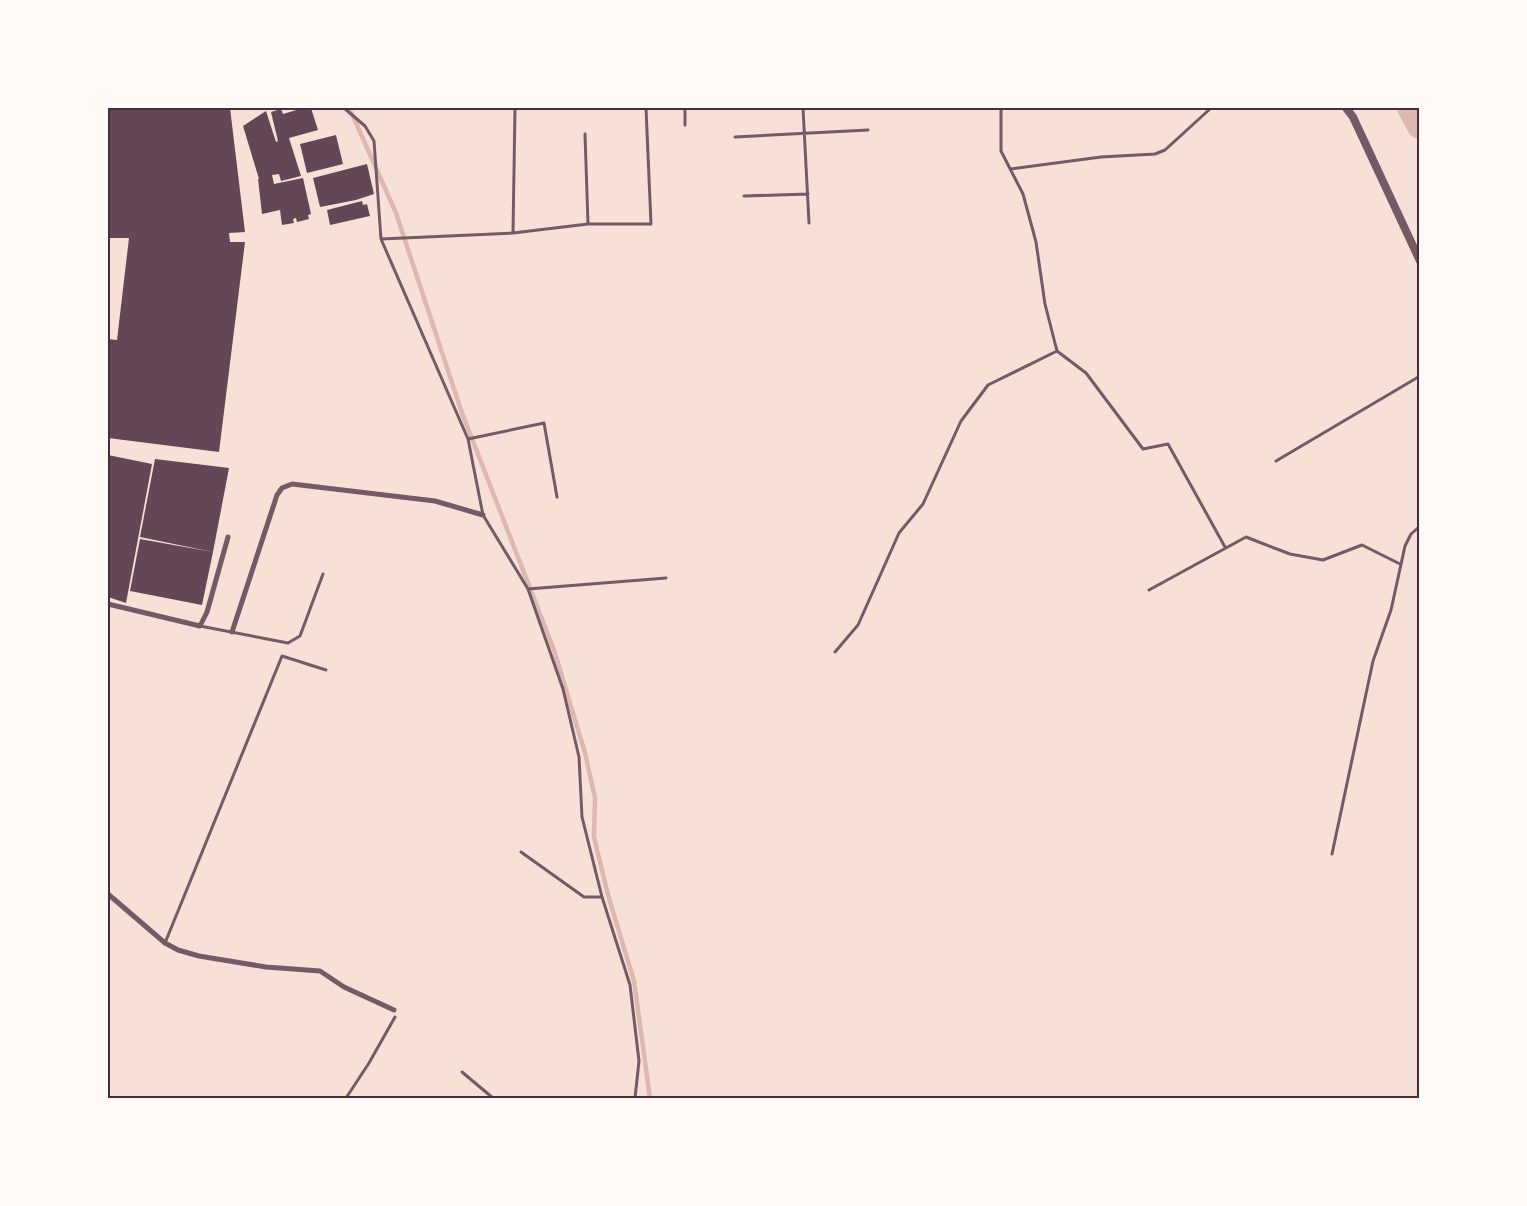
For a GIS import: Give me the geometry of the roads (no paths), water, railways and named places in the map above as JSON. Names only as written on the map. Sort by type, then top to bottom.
[{"type":"street","points":[[1346,108],[1353,117],[1420,261]]},
{"type":"street","points":[[232,632],[277,495],[282,488],[292,484],[435,500],[483,515]]},
{"type":"street","points":[[108,604],[200,626],[208,612],[228,537]]},
{"type":"street","points":[[108,894],[165,943],[178,950],[209,958],[266,967],[320,971],[344,987],[394,1010]]},
{"type":"lane","points":[[344,108],[365,126],[374,141],[381,239],[468,439],[483,515],[528,589],[563,689],[579,757],[582,817],[602,897],[630,985],[639,1061],[635,1098]]},
{"type":"lane","points":[[512,233],[515,108]]},
{"type":"lane","points":[[381,239],[512,233],[588,224],[651,224],[646,108]]},
{"type":"lane","points":[[685,108],[685,125]]},
{"type":"lane","points":[[803,108],[809,223]]},
{"type":"lane","points":[[1001,108],[1001,151],[1023,194],[1036,242],[1045,304],[1058,351],[1086,372],[1143,450],[1168,444],[1225,547]]},
{"type":"lane","points":[[1010,169],[1101,157],[1155,154],[1165,150],[1211,108]]},
{"type":"lane","points":[[735,137],[868,130]]},
{"type":"lane","points":[[585,134],[588,224]]},
{"type":"lane","points":[[744,196],[808,194]]},
{"type":"lane","points":[[835,652],[858,625],[898,533],[924,504],[961,422],[988,384],[1058,351]]},
{"type":"lane","points":[[1276,461],[1420,376]]},
{"type":"lane","points":[[468,439],[544,423],[556,497]]},
{"type":"lane","points":[[1332,854],[1373,661],[1391,610],[1405,546],[1411,534],[1420,526]]},
{"type":"lane","points":[[1149,590],[1246,537],[1290,554],[1323,560],[1362,545],[1400,564]]},
{"type":"lane","points":[[200,626],[288,643],[300,636],[323,574]]},
{"type":"lane","points":[[528,589],[666,578]]},
{"type":"lane","points":[[165,943],[282,656],[326,670]]},
{"type":"lane","points":[[521,852],[584,897],[602,897]]},
{"type":"lane","points":[[346,1098],[395,1017]]},
{"type":"lane","points":[[462,1072],[494,1098]]},
{"type":"waterway","points":[[347,108],[352,114],[396,213],[462,413],[554,650],[585,753],[595,798],[594,837],[608,895],[634,981],[650,1098]]},
{"type":"waterway","points":[[1410,108],[1420,126]]}]
